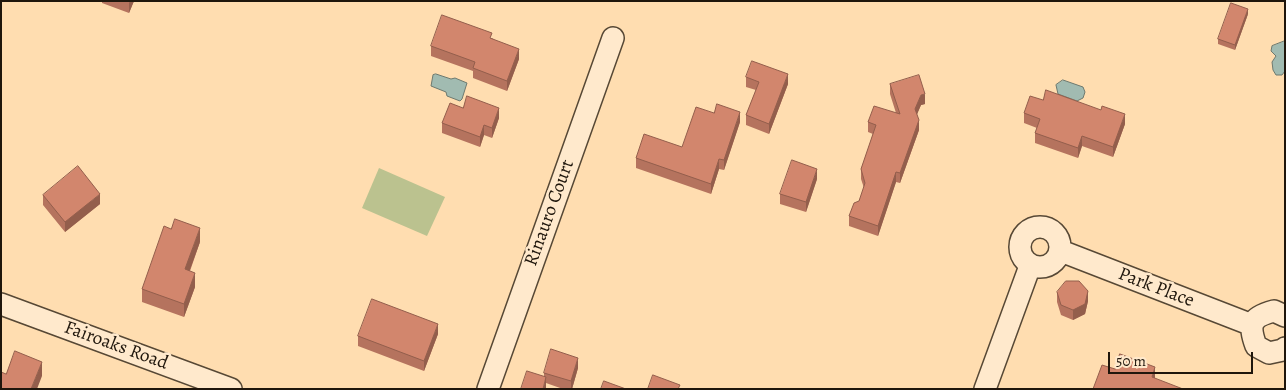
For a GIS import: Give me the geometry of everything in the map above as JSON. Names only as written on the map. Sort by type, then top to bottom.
[{"type":"street","name":"Rinauro Court","points":[[488,389],[613,38]]},
{"type":"street","points":[[1044,227],[1056,234],[1060,251],[1054,264],[1040,268],[1030,266],[1020,254],[1020,240],[1029,229],[1044,227]]},
{"type":"street","name":"Park Place","points":[[1060,251],[1252,326]]},
{"type":"street","points":[[985,389],[1030,266]]},
{"type":"street","name":"Fairoaks Road","points":[[1,304],[231,389]]},
{"type":"street","points":[[1285,316],[1274,311],[1260,314],[1250,332],[1256,346],[1269,353],[1285,348]]},
{"type":"green space","points":[[379,168],[445,197],[427,236],[362,208]]},
{"type":"shaded area","points":[[1285,41],[1285,71],[1282,75],[1276,75],[1272,62],[1276,56],[1271,51],[1272,46]]},
{"type":"shaded area","points":[[436,74],[467,83],[460,101],[447,96],[446,92],[431,86],[433,75]]},
{"type":"shaded area","points":[[1063,80],[1083,87],[1085,92],[1083,98],[1077,101],[1058,94],[1056,85]]},
{"type":"building","points":[[1231,3],[1248,9],[1235,45],[1218,39]]},
{"type":"building","points":[[442,15],[492,33],[490,38],[519,49],[507,81],[473,68],[475,62],[431,46]]},
{"type":"building","points":[[752,61],[788,74],[769,124],[746,115],[759,82],[746,77]]},
{"type":"building","points":[[919,75],[925,94],[921,95],[915,109],[919,120],[900,173],[896,172],[878,226],[849,216],[854,203],[859,201],[865,183],[861,169],[876,125],[868,122],[874,106],[900,114],[890,84]]},
{"type":"building","points":[[1046,90],[1101,110],[1102,106],[1125,114],[1113,147],[1082,136],[1078,148],[1035,133],[1040,119],[1024,113],[1030,96],[1043,100]]},
{"type":"building","points":[[467,96],[499,108],[492,128],[484,125],[480,137],[442,123],[450,103],[463,108]]},
{"type":"building","points":[[717,104],[740,112],[724,160],[719,159],[711,184],[636,158],[644,134],[682,147],[696,107],[714,113]]},
{"type":"building","points":[[792,160],[817,169],[806,202],[780,194]]},
{"type":"building","points":[[78,166],[100,194],[65,222],[43,195]]},
{"type":"building","points":[[175,219],[200,228],[185,269],[195,273],[184,304],[142,289],[164,226],[171,229]]},
{"type":"building","points":[[1066,281],[1079,281],[1088,291],[1085,304],[1073,310],[1061,305],[1057,292]]},
{"type":"building","points":[[372,299],[438,324],[424,361],[358,336]]},
{"type":"building","points":[[551,349],[578,358],[571,381],[544,373]]},
{"type":"building","points":[[15,351],[42,362],[31,389],[1,389],[1,372],[6,374]]},
{"type":"building","points":[[1120,354],[1155,367],[1152,377],[1183,389],[1093,389],[1102,365],[1115,369]]},
{"type":"building","points":[[527,371],[546,377],[543,389],[521,389]]},
{"type":"building","points":[[653,375],[680,385],[678,389],[648,389]]},
{"type":"building","points":[[604,381],[626,389],[601,389]]}]
